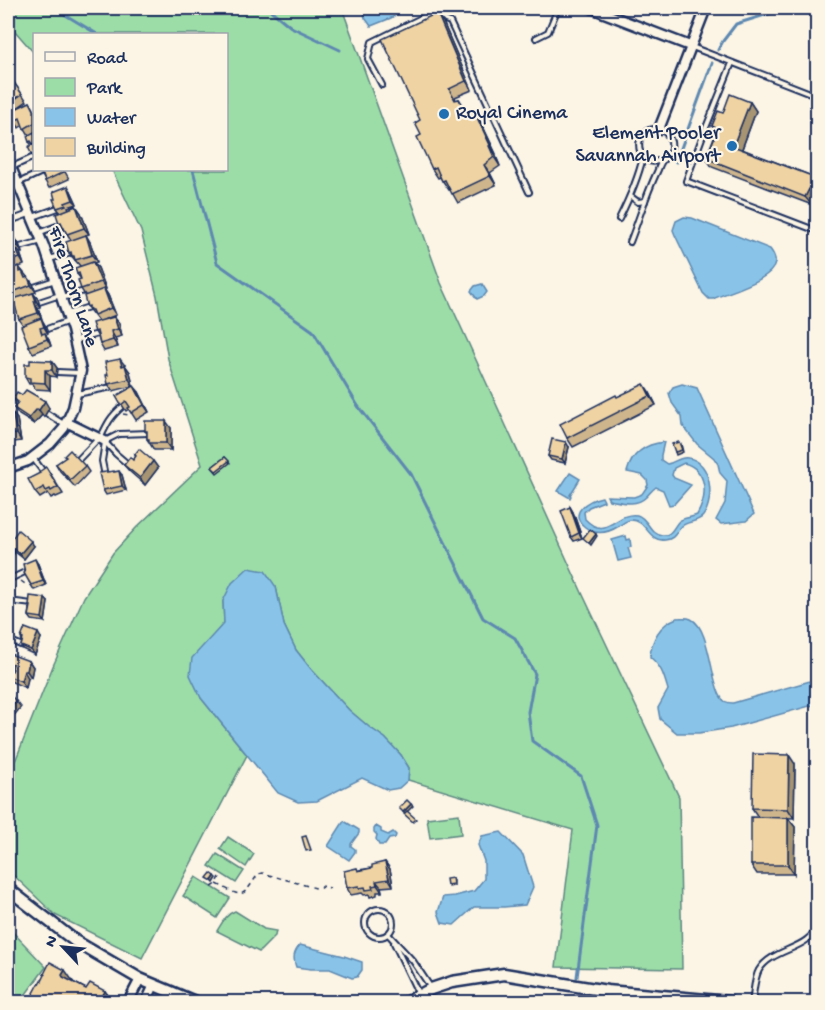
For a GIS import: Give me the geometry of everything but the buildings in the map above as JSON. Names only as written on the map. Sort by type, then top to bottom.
[{"type":"street","points":[[591,8],[690,46]]},
{"type":"street","points":[[659,129],[706,8]]},
{"type":"street","name":"Fire Thorn Lane","points":[[8,468],[28,461],[50,444],[66,424],[73,408],[81,373],[75,340],[56,280],[9,164]]},
{"type":"street","points":[[66,424],[101,440]]},
{"type":"street","points":[[8,588],[8,604]]},
{"type":"street","points":[[8,888],[75,941],[140,979],[195,1002]]},
{"type":"street","points":[[407,1002],[431,989],[452,982],[504,974],[607,991],[729,1002]]},
{"type":"street","points":[[129,1002],[140,979]]},
{"type":"street","points":[[146,1002],[154,985]]},
{"type":"street","points":[[607,991],[651,1002]]},
{"type":"lane","points":[[536,38],[548,32],[558,8]]},
{"type":"lane","points":[[382,85],[368,59],[372,42],[427,15],[450,22],[529,192]]},
{"type":"lane","points":[[690,46],[818,96]]},
{"type":"lane","points":[[732,63],[686,181],[817,231],[818,229]]},
{"type":"lane","points":[[8,128],[16,123]]},
{"type":"lane","points":[[651,129],[659,129],[671,139],[672,147],[669,155],[663,160],[649,161],[643,157],[639,149],[639,141],[651,129]]},
{"type":"lane","points":[[9,164],[33,157]]},
{"type":"lane","points":[[619,219],[641,168],[643,157]]},
{"type":"lane","points":[[630,242],[663,160]]},
{"type":"lane","points":[[8,190],[42,172]]},
{"type":"lane","points":[[630,196],[638,202],[646,200]]},
{"type":"lane","points":[[10,221],[58,208]]},
{"type":"lane","points":[[21,247],[62,224]]},
{"type":"lane","points":[[49,260],[72,253]]},
{"type":"lane","points":[[34,287],[56,280]]},
{"type":"lane","points":[[39,302],[84,291]]},
{"type":"lane","points":[[47,329],[89,307]]},
{"type":"lane","points":[[75,340],[98,334]]},
{"type":"lane","points":[[57,372],[81,373]]},
{"type":"lane","points":[[76,394],[112,387]]},
{"type":"lane","points":[[106,477],[102,461],[101,440],[108,421],[123,406]]},
{"type":"lane","points":[[46,413],[66,424]]},
{"type":"lane","points":[[78,460],[101,440],[119,434],[150,433]]},
{"type":"lane","points":[[101,440],[132,468]]},
{"type":"lane","points":[[33,457],[46,476]]},
{"type":"lane","points":[[8,556],[13,550]]},
{"type":"lane","points":[[8,580],[27,571]]},
{"type":"lane","points":[[8,604],[33,604]]},
{"type":"lane","points":[[8,640],[23,646]]},
{"type":"lane","points":[[373,910],[386,911],[391,916],[392,929],[388,934],[375,937],[365,928],[365,921],[373,910]]},
{"type":"lane","points":[[752,1002],[760,969],[769,960],[808,939],[816,931],[818,923]]},
{"type":"lane","points":[[388,934],[413,961],[431,989]]},
{"type":"lane","points":[[393,940],[419,996]]},
{"type":"path","points":[[19,575],[22,583],[29,582]]},
{"type":"path","points":[[217,884],[236,894],[242,894],[246,892],[258,874],[262,873],[319,889],[323,886],[330,888]]},
{"type":"path","points":[[212,887],[217,884],[221,874]]},
{"type":"green space","points":[[8,8],[342,8],[441,283],[583,595],[679,797],[682,969],[556,967],[573,830],[408,780],[409,768],[401,755],[385,738],[349,710],[296,650],[284,625],[276,587],[223,601],[224,623],[212,637],[201,698],[247,755],[142,958],[55,915],[8,870],[8,771],[16,759],[53,666],[84,597],[113,553],[202,465],[168,359],[157,296],[141,231],[112,171],[228,171],[228,33],[33,33],[33,52],[8,23]]},
{"type":"green space","points":[[459,814],[461,834],[430,838],[427,818]]},
{"type":"green space","points":[[228,837],[254,854],[246,867],[220,849]]},
{"type":"green space","points":[[217,854],[244,871],[236,883],[209,866]]},
{"type":"green space","points":[[196,877],[230,898],[217,918],[183,896]]},
{"type":"green space","points":[[235,911],[264,929],[276,931],[275,936],[259,952],[217,931],[227,917]]},
{"type":"green space","points":[[8,927],[46,967],[20,1002],[8,1002]]},
{"type":"water","points":[[363,8],[397,8],[397,14],[371,26],[365,18]]},
{"type":"water","points":[[684,217],[692,218],[770,249],[775,259],[772,269],[748,285],[709,299],[703,293],[673,230],[676,221]]},
{"type":"water","points":[[482,284],[487,292],[477,299],[471,291],[475,286]]},
{"type":"water","points":[[682,384],[697,388],[754,514],[746,521],[721,524],[716,520],[725,503],[727,481],[720,473],[714,458],[697,444],[683,426],[682,417],[672,403],[669,393],[673,387]]},
{"type":"water","points":[[664,442],[661,460],[667,464],[688,458],[702,466],[706,473],[710,491],[707,509],[703,516],[684,524],[673,537],[665,540],[655,538],[641,523],[631,520],[602,533],[593,532],[585,527],[578,517],[579,512],[586,504],[602,497],[604,501],[589,507],[584,512],[585,519],[599,528],[606,527],[623,517],[637,515],[644,519],[655,532],[665,535],[670,533],[681,520],[697,515],[703,500],[704,484],[698,471],[684,463],[674,468],[672,475],[691,485],[674,504],[669,505],[663,490],[656,487],[642,500],[633,503],[609,500],[607,496],[634,497],[642,494],[648,485],[647,480],[642,475],[627,472],[629,465],[645,447]]},
{"type":"water","points":[[570,473],[580,479],[570,498],[558,491]]},
{"type":"water","points":[[626,536],[627,540],[630,539],[631,547],[628,548],[631,558],[618,561],[612,540]]},
{"type":"water","points":[[248,568],[265,571],[276,587],[284,625],[296,650],[311,669],[349,710],[385,738],[401,755],[409,768],[408,780],[399,788],[388,790],[362,778],[317,801],[298,802],[278,793],[201,698],[190,675],[192,658],[224,623],[223,601],[232,583]]},
{"type":"water","points":[[677,618],[691,619],[702,632],[717,689],[724,701],[733,703],[817,679],[817,704],[731,728],[699,733],[677,733],[660,719],[658,708],[668,690],[660,668],[650,657],[652,645],[661,628]]},
{"type":"water","points":[[344,821],[359,830],[351,844],[355,852],[349,860],[328,846]]},
{"type":"water","points":[[376,826],[388,835],[393,832],[396,835],[395,838],[389,839],[385,845],[379,845],[374,832]]},
{"type":"water","points":[[501,832],[523,855],[533,887],[525,905],[474,907],[454,925],[442,923],[438,912],[443,897],[474,891],[484,879],[484,861],[478,845],[482,836]]},
{"type":"water","points":[[300,945],[362,962],[362,970],[357,977],[352,978],[330,969],[296,967],[294,956]]},
{"type":"waterway","points":[[54,8],[95,33]]},
{"type":"waterway","points":[[268,8],[291,27],[340,50]]},
{"type":"waterway","points":[[718,50],[736,24],[784,8]]},
{"type":"waterway","points":[[676,162],[712,63]]},
{"type":"waterway","points":[[193,171],[217,263],[313,331],[358,406],[411,474],[483,618],[515,638],[535,674],[528,712],[532,741],[581,776],[597,825],[577,977]]},
{"type":"place","name":"Royal Cinema","points":[[444,114]]},
{"type":"place","name":"Element Pooler Savannah Airport","points":[[732,146]]}]
